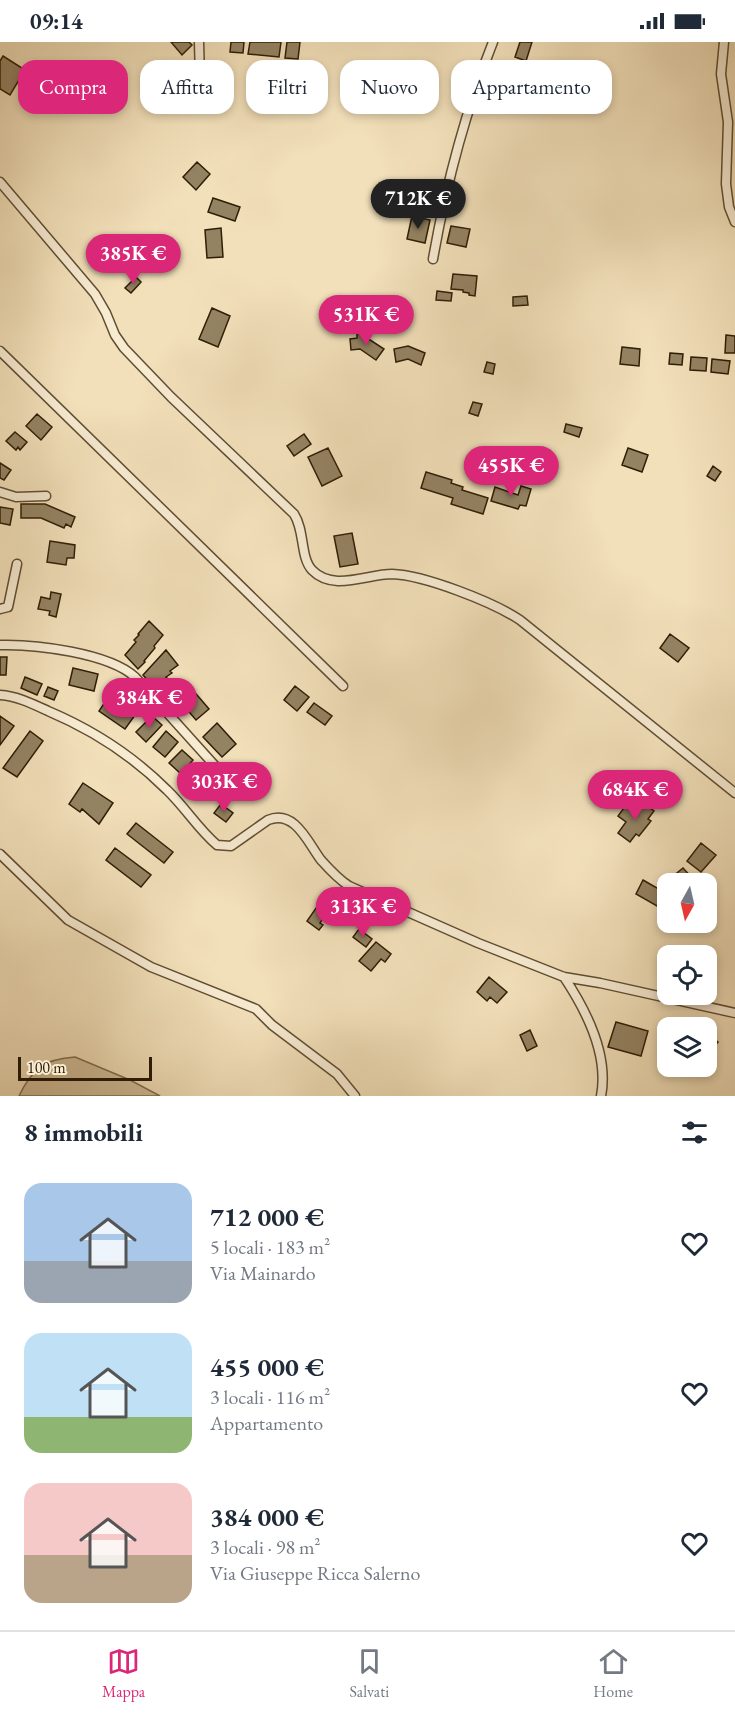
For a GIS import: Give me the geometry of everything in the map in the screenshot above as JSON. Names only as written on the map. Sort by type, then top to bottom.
[{"type":"street","points":[[199,42],[200,60]]},
{"type":"street","points":[[433,260],[443,205],[471,99],[493,42]]},
{"type":"street","points":[[724,42],[721,74],[728,122],[726,184],[729,207],[735,222]]},
{"type":"street","points":[[0,182],[95,294],[116,337],[126,351],[294,514],[302,530],[307,562],[315,572],[326,578],[341,580],[385,574],[405,576],[443,587],[501,609],[520,620],[735,793]]},
{"type":"street","points":[[0,351],[343,686]]},
{"type":"street","points":[[0,492],[16,497],[46,496]]},
{"type":"street","points":[[0,609],[8,607],[17,564]]},
{"type":"street","points":[[0,645],[56,649],[125,669],[141,683],[216,767]]},
{"type":"street","points":[[0,695],[23,700],[61,716],[116,746],[138,762],[169,791],[217,844],[234,845],[272,818],[279,817],[289,820],[300,829],[333,873],[354,889],[478,943],[564,977],[735,1013]]},
{"type":"street","points":[[0,854],[68,920],[151,967],[256,1009],[272,1025],[336,1074],[355,1096]]},
{"type":"street","points":[[564,977],[585,1015],[600,1057],[603,1078],[601,1096]]},
{"type":"shaded area","points":[[75,1057],[130,1080],[160,1096],[19,1096],[34,1072],[40,1067],[55,1060]]},
{"type":"building","points":[[171,42],[189,42],[192,45],[182,55]]},
{"type":"building","points":[[231,42],[244,42],[243,53],[230,52]]},
{"type":"building","points":[[250,42],[281,42],[279,57],[248,54]]},
{"type":"building","points":[[287,42],[300,42],[298,59],[285,58]]},
{"type":"building","points":[[520,42],[532,42],[526,60],[515,57]]},
{"type":"building","points":[[3,56],[18,66],[18,82],[10,95],[0,89],[0,61]]},
{"type":"building","points":[[197,162],[210,174],[196,190],[183,177]]},
{"type":"building","points":[[213,198],[240,207],[235,221],[208,212]]},
{"type":"building","points":[[412,216],[430,220],[425,243],[407,239]]},
{"type":"building","points":[[451,226],[470,229],[466,247],[447,243]]},
{"type":"building","points":[[221,228],[223,257],[207,258],[205,230]]},
{"type":"building","points":[[453,274],[477,276],[475,296],[463,290],[451,289]]},
{"type":"building","points":[[136,277],[141,282],[131,293],[125,288]]},
{"type":"building","points":[[437,291],[452,293],[451,301],[436,300]]},
{"type":"building","points":[[527,296],[528,305],[513,306],[513,297]]},
{"type":"building","points":[[212,308],[230,316],[218,347],[199,339]]},
{"type":"building","points":[[364,332],[364,336],[384,349],[376,360],[360,349],[351,350],[350,339],[357,338],[357,333]]},
{"type":"building","points":[[726,335],[735,336],[735,353],[725,353]]},
{"type":"building","points":[[408,346],[425,353],[421,365],[408,359],[396,362],[394,349]]},
{"type":"building","points":[[622,347],[640,349],[639,366],[620,364]]},
{"type":"building","points":[[670,353],[683,354],[682,365],[669,364]]},
{"type":"building","points":[[691,357],[707,358],[706,371],[690,370]]},
{"type":"building","points":[[712,359],[730,361],[728,374],[711,372]]},
{"type":"building","points":[[487,362],[495,364],[493,374],[484,372]]},
{"type":"building","points":[[473,402],[482,404],[478,416],[469,413]]},
{"type":"building","points":[[37,414],[52,427],[41,440],[26,426]]},
{"type":"building","points":[[566,424],[582,428],[579,437],[564,432]]},
{"type":"building","points":[[15,432],[27,442],[20,450],[18,447],[16,450],[6,441]]},
{"type":"building","points":[[304,434],[311,444],[294,456],[287,446]]},
{"type":"building","points":[[328,448],[342,476],[322,486],[308,457]]},
{"type":"building","points":[[628,448],[648,455],[642,472],[622,465]]},
{"type":"building","points":[[0,463],[11,470],[4,480],[0,478]]},
{"type":"building","points":[[713,466],[721,472],[715,481],[707,476]]},
{"type":"building","points":[[426,472],[452,480],[451,483],[463,487],[462,490],[488,498],[483,514],[451,504],[453,498],[421,488]]},
{"type":"building","points":[[521,486],[531,489],[526,506],[520,505],[518,509],[491,501],[495,487],[518,495]]},
{"type":"building","points":[[21,504],[45,504],[75,517],[71,527],[66,524],[64,528],[41,518],[21,518]]},
{"type":"building","points":[[0,507],[13,509],[10,525],[0,523]]},
{"type":"building","points":[[352,533],[358,564],[340,567],[334,536]]},
{"type":"building","points":[[50,541],[75,545],[74,558],[67,558],[66,565],[47,562]]},
{"type":"building","points":[[51,592],[61,594],[56,617],[49,615],[50,611],[38,609],[41,597],[50,599]]},
{"type":"building","points":[[149,621],[163,635],[138,669],[125,655]]},
{"type":"building","points":[[670,634],[689,648],[678,662],[660,648]]},
{"type":"building","points":[[166,650],[178,665],[170,671],[172,673],[166,677],[168,679],[157,691],[143,675]]},
{"type":"building","points":[[0,657],[7,657],[6,675],[0,675]]},
{"type":"building","points":[[73,668],[98,674],[94,691],[69,685]]},
{"type":"building","points":[[25,677],[42,684],[37,695],[21,688]]},
{"type":"building","points":[[185,681],[209,709],[196,720],[172,692]]},
{"type":"building","points":[[295,686],[309,697],[297,711],[284,700]]},
{"type":"building","points":[[48,687],[58,691],[54,700],[44,696]]},
{"type":"building","points":[[111,693],[138,711],[125,729],[99,711]]},
{"type":"building","points":[[314,703],[332,716],[325,725],[307,712]]},
{"type":"building","points":[[0,716],[14,726],[0,745]]},
{"type":"building","points":[[152,716],[162,725],[146,742],[136,732]]},
{"type":"building","points":[[217,723],[236,744],[222,757],[203,737]]},
{"type":"building","points":[[30,731],[43,741],[17,777],[3,768]]},
{"type":"building","points":[[166,731],[178,742],[165,757],[153,747]]},
{"type":"building","points":[[182,750],[193,760],[181,774],[169,763]]},
{"type":"building","points":[[195,765],[207,776],[195,789],[183,778]]},
{"type":"building","points":[[83,783],[113,803],[99,824],[82,809],[80,812],[69,804]]},
{"type":"building","points":[[641,801],[654,811],[648,819],[651,821],[639,836],[636,834],[630,842],[618,833],[626,822],[618,816],[626,805],[634,811]]},
{"type":"building","points":[[221,804],[233,813],[226,822],[214,813]]},
{"type":"building","points":[[136,823],[173,852],[164,863],[127,834]]},
{"type":"building","points":[[701,843],[716,855],[701,872],[687,861]]},
{"type":"building","points":[[115,848],[151,875],[141,887],[106,860]]},
{"type":"building","points":[[683,868],[688,873],[677,873]]},
{"type":"building","points":[[643,880],[657,888],[657,906],[636,894]]},
{"type":"building","points":[[321,901],[330,908],[320,923],[323,925],[319,930],[307,921]]},
{"type":"building","points":[[359,929],[372,939],[366,947],[353,937]]},
{"type":"building","points":[[376,942],[391,954],[385,962],[381,959],[371,971],[359,961]]},
{"type":"building","points":[[489,977],[507,992],[497,1003],[490,997],[487,1001],[477,992]]},
{"type":"building","points":[[616,1022],[648,1031],[641,1056],[608,1047]]},
{"type":"building","points":[[530,1030],[537,1046],[527,1051],[520,1035]]}]
